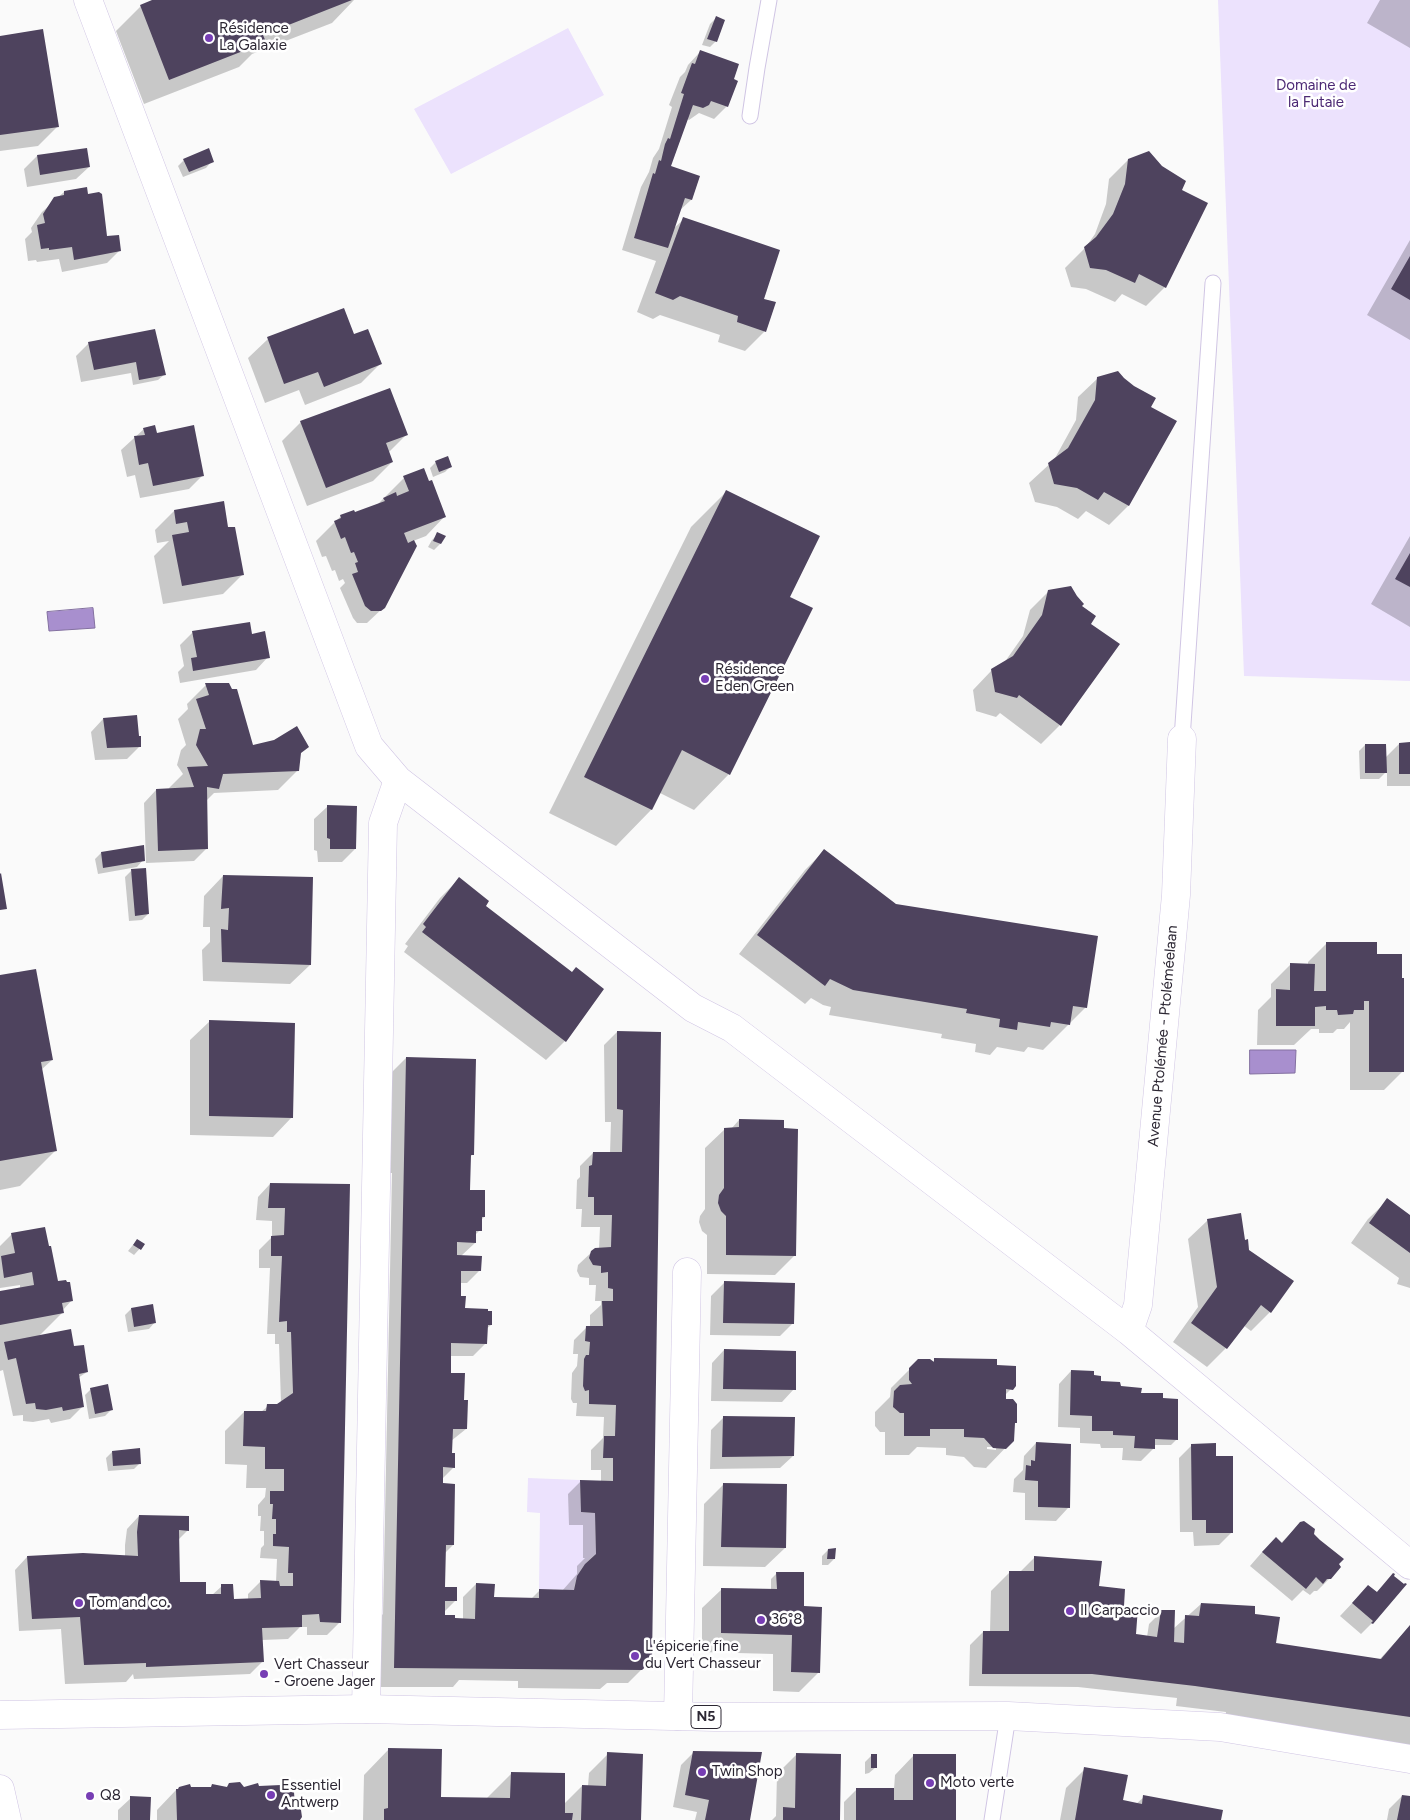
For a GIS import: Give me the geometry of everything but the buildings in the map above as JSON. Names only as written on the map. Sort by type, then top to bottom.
[{"type":"street","points":[[88,0],[369,746],[398,780],[692,1008],[732,1028],[1129,1331],[1410,1565]]},
{"type":"street","name":"Avenue Ptolémée - Ptoléméelaan","points":[[1129,1331],[1138,1305],[1176,895],[1182,739]]},
{"type":"street","points":[[366,1709],[383,823],[398,780]]},
{"type":"street","points":[[678,1716],[687,1272]]},
{"type":"street","name":"N5","points":[[0,1715],[366,1709],[678,1716],[1008,1716],[1220,1728],[1410,1759]]},
{"type":"street","points":[[0,1789],[7,1820]]},
{"type":"lane","points":[[750,116],[770,0]]},
{"type":"lane","points":[[1182,739],[1213,283]]},
{"type":"lane","points":[[992,1820],[1008,1716]]},
{"type":"green space","name":"Domaine de la Futaie","points":[[1218,0],[1410,0],[1410,681],[1244,676]]},
{"type":"green space","points":[[568,28],[604,95],[451,174],[414,109]]},
{"type":"green space","points":[[528,1478],[580,1480],[581,1512],[595,1513],[596,1554],[581,1570],[576,1579],[574,1590],[539,1589],[540,1513],[527,1512]]},
{"type":"shaded area","points":[[93,608],[95,628],[49,631],[47,612]]},
{"type":"shaded area","points":[[1250,1050],[1296,1050],[1295,1073],[1250,1074]]},
{"type":"place","name":"Résidence La Galaxie","points":[[209,38]]},
{"type":"place","name":"Résidence Eden Green","points":[[705,679]]},
{"type":"place","name":"Tom and co.","points":[[79,1603]]},
{"type":"place","name":"Il Carpaccio","points":[[1070,1611]]},
{"type":"place","name":"36°8","points":[[761,1620]]},
{"type":"place","name":"L'épicerie fine du Vert Chasseur","points":[[635,1656]]},
{"type":"place","name":"Vert Chasseur - Groene Jager","points":[[264,1674]]},
{"type":"place","name":"Twin Shop","points":[[702,1772]]},
{"type":"place","name":"Moto verte","points":[[930,1783]]},
{"type":"place","name":"Essentiel Antwerp","points":[[271,1795]]},
{"type":"place","name":"Q8","points":[[90,1796]]}]
